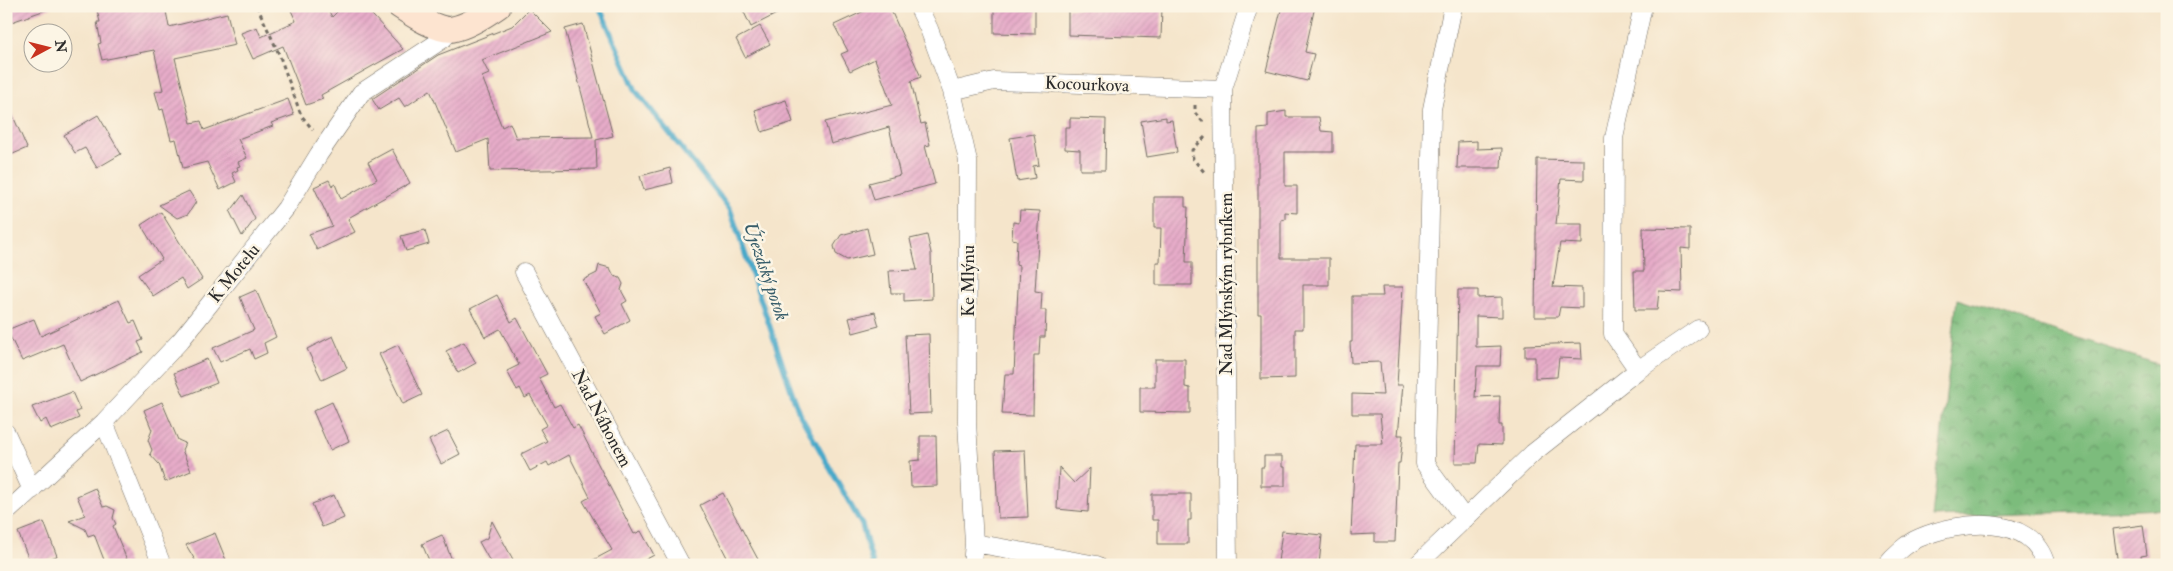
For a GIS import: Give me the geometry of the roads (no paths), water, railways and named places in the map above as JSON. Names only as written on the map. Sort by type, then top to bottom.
[{"type":"street","points":[[400,6],[426,22],[451,30],[483,16],[498,6]]},
{"type":"street","name":"Ke Mlýnu","points":[[918,6],[929,29],[952,91],[968,161],[967,422],[974,543],[972,565]]},
{"type":"street","name":"Nad Mlýnským rybníkem","points":[[1228,565],[1223,89],[1248,6]]},
{"type":"street","points":[[1453,6],[1432,109],[1425,464],[1464,518]]},
{"type":"street","points":[[1638,370],[1614,334],[1614,138],[1643,6]]},
{"type":"street","name":"K Motelu","points":[[6,513],[104,422],[181,340],[286,208],[361,92],[443,39],[451,30]]},
{"type":"street","name":"Kocourkova","points":[[952,91],[994,81],[1223,89]]},
{"type":"street","name":"Nad Náhonem","points":[[524,272],[681,565]]},
{"type":"street","points":[[1417,565],[1533,453],[1638,370],[1698,330]]},
{"type":"street","points":[[104,422],[162,565]]},
{"type":"street","points":[[6,432],[32,490]]},
{"type":"street","points":[[1886,565],[1892,557],[1917,539],[1945,529],[1987,525],[2007,526],[2027,535],[2044,554],[2046,565]]},
{"type":"street","points":[[974,543],[1097,565]]},
{"type":"waterway","name":"Újezdský potok","points":[[599,6],[636,91],[730,209],[799,413],[862,525],[873,565]]}]
